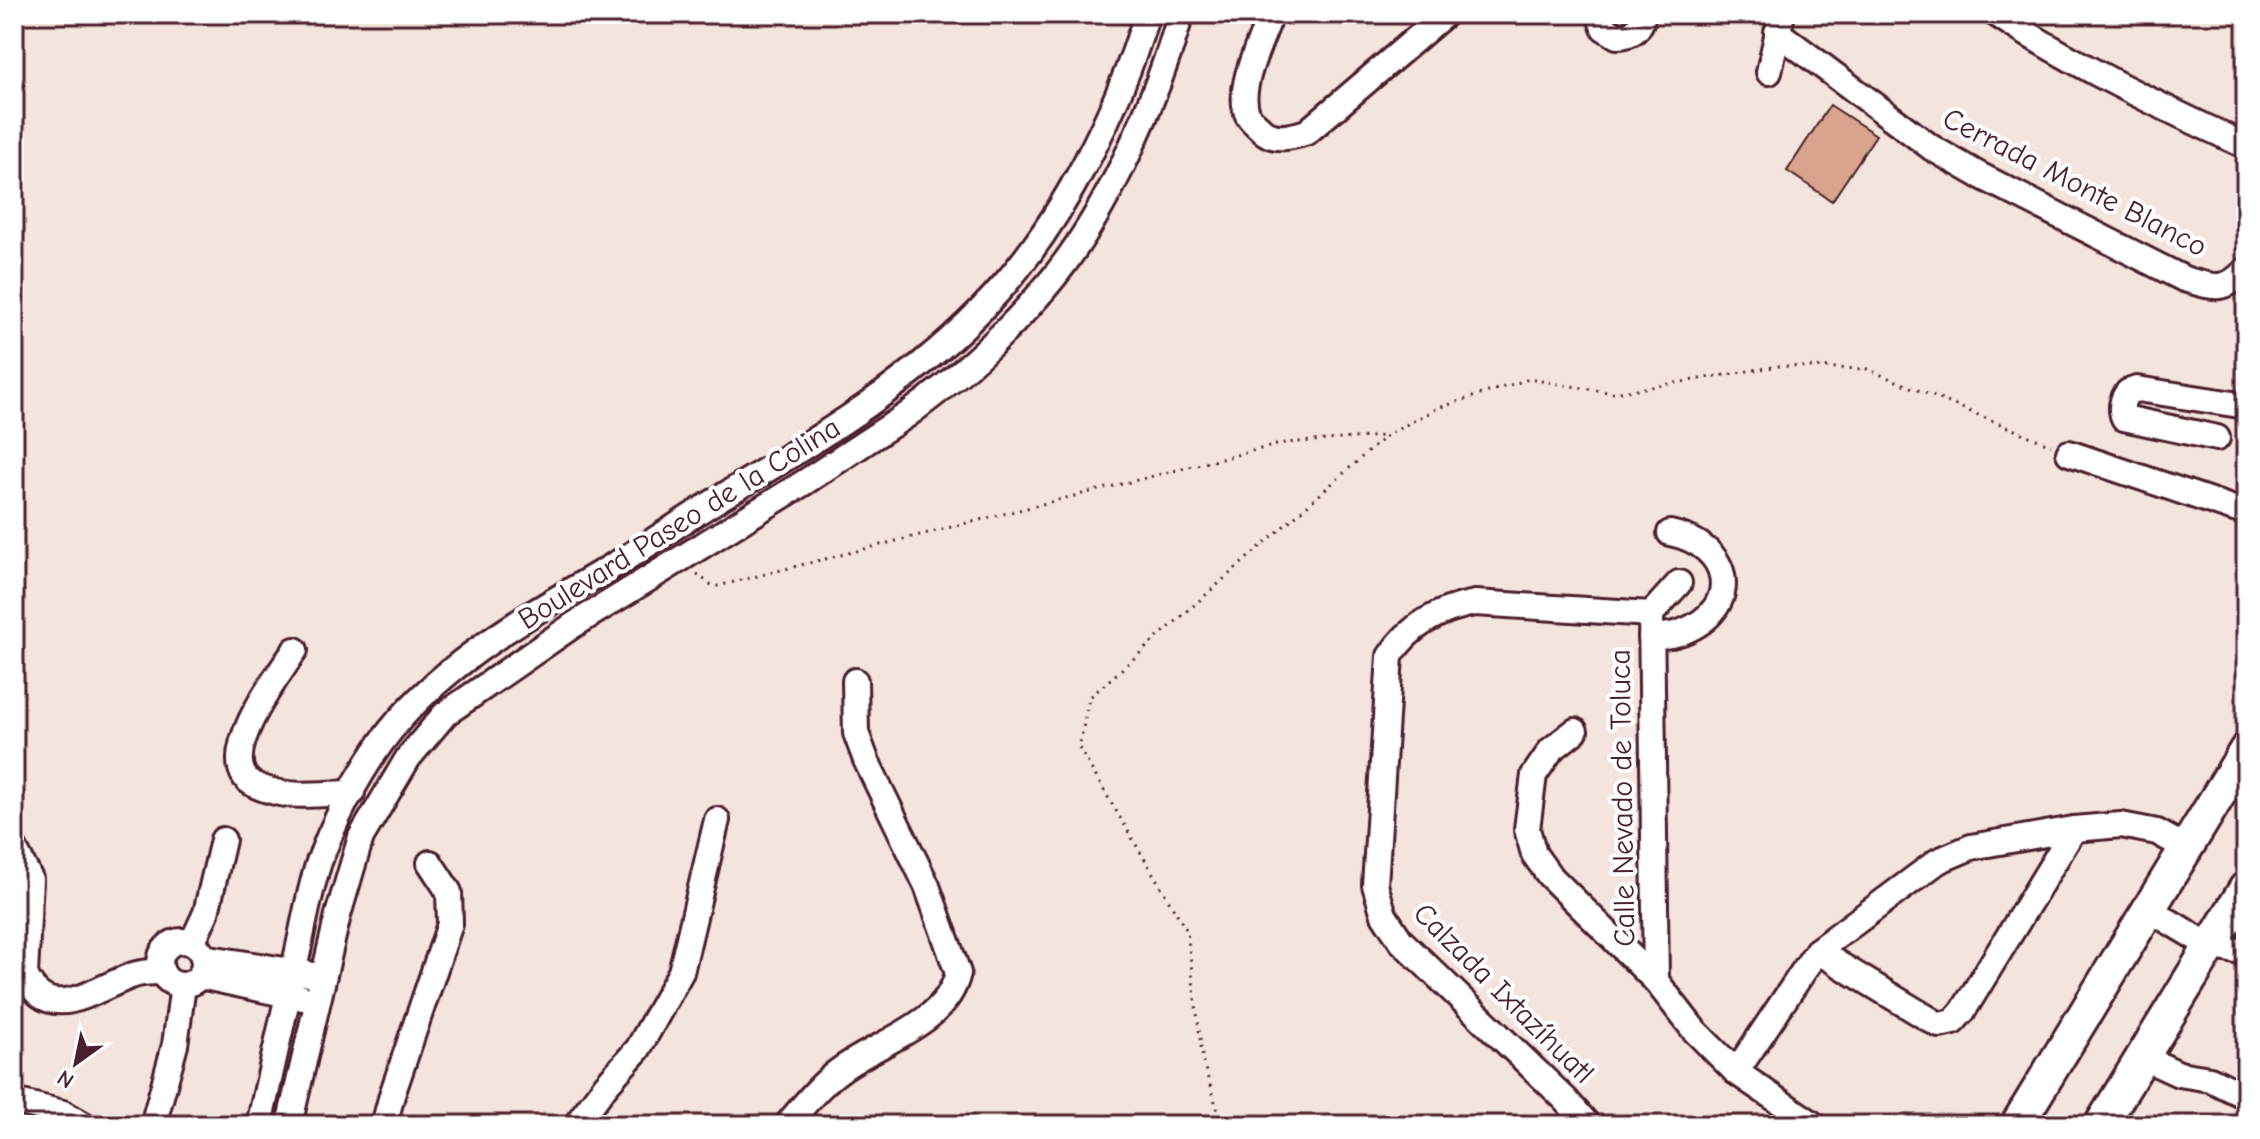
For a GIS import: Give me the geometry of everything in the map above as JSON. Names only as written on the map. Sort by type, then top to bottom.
[{"type":"main road","points":[[2017,1125],[2246,750]]},
{"type":"main road","points":[[2101,1125],[2244,896]]},
{"type":"street","name":"Boulevard Paseo de la Colina","points":[[259,1125],[318,865],[337,819],[381,743],[422,694],[498,637],[812,444],[889,391],[941,348],[994,296],[1043,233],[1106,124],[1147,14]]},
{"type":"street","points":[[1271,14],[1247,79],[1244,98],[1248,115],[1265,133],[1288,139],[1307,132],[1440,16]]},
{"type":"street","points":[[1599,14],[1604,28],[1617,36],[1632,34],[1643,14]]},
{"type":"street","points":[[1996,14],[2047,48],[2246,146]]},
{"type":"street","name":"Boulevard Paseo de la Colina","points":[[289,1125],[338,915],[361,837],[389,787],[430,732],[445,714],[535,651],[907,415],[956,378],[1025,311],[1056,275],[1086,230],[1131,148],[1170,54],[1174,16]]},
{"type":"street","points":[[1769,72],[1780,23]]},
{"type":"street","name":"Cerrada Monte Blanco","points":[[1780,23],[1932,148],[1979,175],[2184,279],[2214,288],[2233,284],[2246,270]]},
{"type":"street","points":[[2217,438],[2124,418],[2124,397],[2137,389],[2246,406]]},
{"type":"street","points":[[2069,453],[2246,513]]},
{"type":"street","name":"Calzada Ixtazíhuatl","points":[[1588,1125],[1565,1099],[1401,941],[1384,915],[1375,885],[1390,656],[1399,641],[1415,628],[1451,607],[1475,603],[1651,626],[1679,634],[1709,614],[1723,591],[1722,570],[1715,556],[1697,541],[1670,533]]},
{"type":"street","points":[[1651,626],[1679,583]]},
{"type":"street","name":"Calle Nevado de Toluca","points":[[1651,626],[1656,981]]},
{"type":"street","points":[[295,650],[255,711],[241,750],[244,775],[250,782],[274,792],[352,793]]},
{"type":"street","points":[[787,1125],[840,1070],[925,1019],[944,1003],[955,987],[958,973],[927,886],[856,733],[855,681]]},
{"type":"street","points":[[1575,731],[1551,750],[1534,775],[1527,829],[1534,854],[1549,875],[1656,981],[1694,1030],[1736,1072],[1814,1125]]},
{"type":"street","points":[[576,1125],[638,1049],[681,972],[717,820]]},
{"type":"street","points":[[1736,1072],[1817,951],[1938,861],[1971,847],[2074,829],[2121,825],[2157,832],[2186,848]]},
{"type":"street","points":[[1817,951],[1939,1025],[1953,1022],[1963,1011],[2074,829]]},
{"type":"street","points":[[153,1125],[223,840]]},
{"type":"street","points":[[14,848],[30,879],[22,904],[25,974],[31,987],[45,999],[57,1002],[74,1000],[134,974],[162,972]]},
{"type":"street","points":[[384,1125],[450,924],[449,892],[430,863]]},
{"type":"street","points":[[2148,909],[2210,946],[2246,953]]},
{"type":"street","points":[[194,965],[179,942],[167,947],[160,959],[162,972],[170,982],[194,965],[291,982],[323,976]]},
{"type":"street","points":[[291,982],[317,1001]]},
{"type":"street","points":[[2142,1057],[2179,1074],[2210,1079],[2245,1096]]},
{"type":"street","points":[[14,1101],[63,1113],[84,1125]]},
{"type":"path","points":[[1222,1125],[1203,1062],[1187,931],[1079,748],[1089,698],[1387,435],[1438,408],[1529,379],[1614,393],[1779,366],[1867,369],[2069,453]]},
{"type":"path","points":[[678,561],[714,587],[1284,443],[1387,435]]},
{"type":"building","points":[[1830,105],[1876,135],[1832,201],[1787,171]]}]
